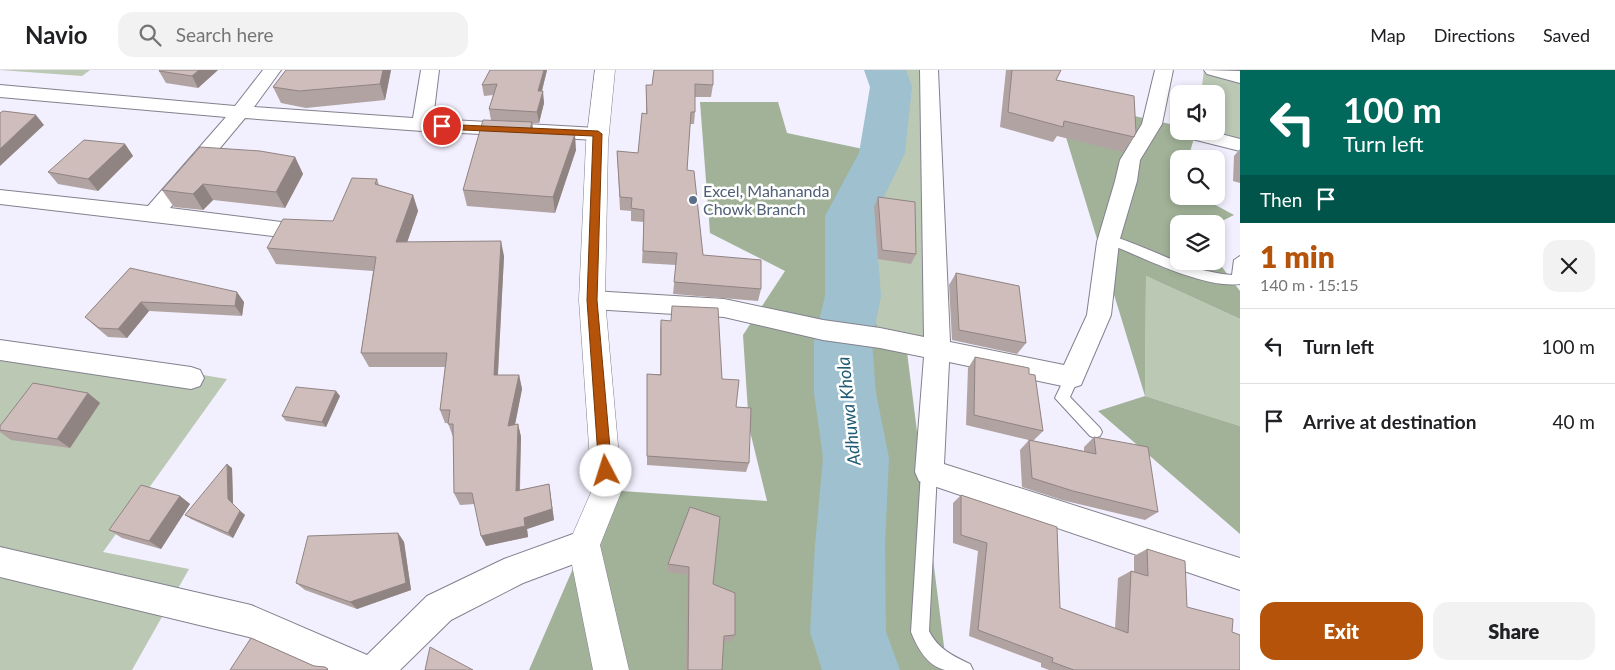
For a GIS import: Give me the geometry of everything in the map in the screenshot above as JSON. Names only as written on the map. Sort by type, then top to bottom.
[{"type":"street","points":[[153,214],[240,112],[272,70]]},
{"type":"street","points":[[422,125],[430,70]]},
{"type":"street","points":[[605,70],[598,134],[592,300],[607,490],[584,545],[611,670]]},
{"type":"street","points":[[929,70],[937,349],[929,472],[1240,574]]},
{"type":"street","points":[[592,300],[724,308],[823,330],[880,338],[1072,377],[1099,315],[1109,239],[1130,160],[1152,124],[1164,70]]},
{"type":"street","points":[[1213,70],[1240,76]]},
{"type":"street","points":[[3,94],[422,125],[598,134]]},
{"type":"street","points":[[1152,124],[1170,128]]},
{"type":"street","points":[[1220,140],[1240,145]]},
{"type":"street","points":[[0,197],[281,229]]},
{"type":"street","points":[[0,350],[191,378]]},
{"type":"street","points":[[376,670],[439,608],[515,570],[584,545]]},
{"type":"street","points":[[0,562],[251,621],[362,670]]},
{"type":"lane","points":[[1109,239],[1199,273],[1223,280],[1238,280],[1240,260]]},
{"type":"lane","points":[[1072,377],[1062,398],[1095,432]]},
{"type":"lane","points":[[929,472],[920,632],[926,646],[937,657],[964,670]]},
{"type":"green space","points":[[0,70],[90,70],[82,76]]},
{"type":"green space","points":[[882,70],[929,70],[937,349],[880,338],[850,216],[882,153],[891,87]]},
{"type":"green space","points":[[1204,70],[1240,70],[1240,141],[1225,137],[1225,85],[1202,85]]},
{"type":"green space","points":[[1054,98],[1170,124],[1170,140],[1193,140],[1191,150],[1170,150],[1170,205],[1216,205],[1234,215],[1225,220],[1225,215],[1170,215],[1170,270],[1224,270],[1240,291],[1240,319],[1146,276],[1145,396]]},
{"type":"green space","points":[[700,102],[778,102],[787,133],[882,153],[850,216],[880,338],[906,344],[947,670],[529,670],[607,490],[767,501],[749,427],[743,335],[785,271],[710,233]]},
{"type":"green space","points":[[1146,276],[1240,319],[1240,426],[1145,396]]},
{"type":"green space","points":[[0,341],[227,379],[103,552],[189,569],[132,670],[0,670]]},
{"type":"green space","points":[[1145,396],[1240,426],[1240,534],[1098,411]]},
{"type":"building","points":[[160,70],[199,70],[192,76]]},
{"type":"building","points":[[286,70],[383,70],[380,84],[299,91],[273,87]]},
{"type":"building","points":[[490,70],[544,70],[538,91],[543,91],[537,112],[489,109],[497,84],[482,85]]},
{"type":"building","points":[[654,70],[713,70],[713,85],[695,84],[695,112],[691,112],[687,170],[694,171],[703,255],[761,260],[761,289],[674,282],[677,253],[643,251],[644,210],[631,208],[632,198],[620,197],[617,151],[638,153],[642,113],[647,114],[646,85],[652,85]]},
{"type":"building","points":[[1012,70],[1061,70],[1056,80],[1134,96],[1136,132],[1134,137],[1064,121],[1063,127],[1008,112]]},
{"type":"building","points":[[3,111],[36,115],[0,149],[0,113]]},
{"type":"building","points":[[483,120],[532,122],[530,131],[575,134],[553,197],[463,190]]},
{"type":"building","points":[[84,140],[125,144],[88,179],[48,172]]},
{"type":"building","points":[[200,147],[260,151],[295,157],[276,192],[203,184],[193,194],[162,190]]},
{"type":"building","points":[[352,178],[377,179],[375,184],[413,195],[396,242],[501,241],[494,375],[519,375],[508,426],[518,424],[516,491],[549,484],[552,509],[524,518],[525,526],[481,536],[472,493],[454,493],[453,424],[448,424],[450,410],[440,410],[447,353],[361,353],[376,257],[267,248],[283,219],[333,221]]},
{"type":"building","points":[[878,197],[915,202],[916,254],[882,250]]},
{"type":"building","points":[[130,268],[237,292],[235,306],[141,302],[118,329],[99,328],[85,317]]},
{"type":"building","points":[[956,273],[1019,286],[1026,343],[959,330]]},
{"type":"building","points":[[672,306],[718,308],[722,379],[739,380],[736,407],[751,408],[749,463],[647,456],[647,374],[661,375],[661,320],[671,321]]},
{"type":"building","points":[[975,357],[1029,368],[1029,374],[1035,375],[1043,431],[974,415]]},
{"type":"building","points":[[33,383],[88,393],[57,439],[0,430],[0,426]]},
{"type":"building","points":[[296,387],[336,391],[322,422],[282,416]]},
{"type":"building","points":[[1094,437],[1148,447],[1158,512],[1073,491],[1032,478],[1029,440],[1096,454]]},
{"type":"building","points":[[227,464],[228,499],[240,511],[228,533],[185,515]]},
{"type":"building","points":[[141,485],[180,496],[149,541],[109,530]]},
{"type":"building","points":[[961,495],[1057,527],[1060,608],[1128,633],[1131,571],[1148,576],[1147,549],[1185,561],[1187,607],[1233,619],[1232,632],[1240,635],[1240,670],[1074,670],[1052,662],[1053,658],[978,630],[987,543],[961,535]]},
{"type":"building","points":[[690,507],[720,517],[713,584],[735,593],[735,635],[724,636],[722,670],[688,670],[689,567],[668,564]]},
{"type":"building","points":[[398,533],[406,583],[350,602],[296,583],[308,536]]},
{"type":"building","points":[[251,638],[314,666],[328,669],[230,670]]},
{"type":"building","points":[[430,647],[473,670],[425,670]]},
{"type":"waterway","name":"Adhuwa Khola","points":[[861,670],[848,632],[850,545],[856,458],[845,393],[843,342],[853,296],[850,216],[882,153],[891,87],[885,70]]},
{"type":"place","name":"Excel, Mahananda Chowk Branch","points":[[693,200]]},
{"type":"route","points":[[442,126],[598,134],[592,300],[606,471]]}]
